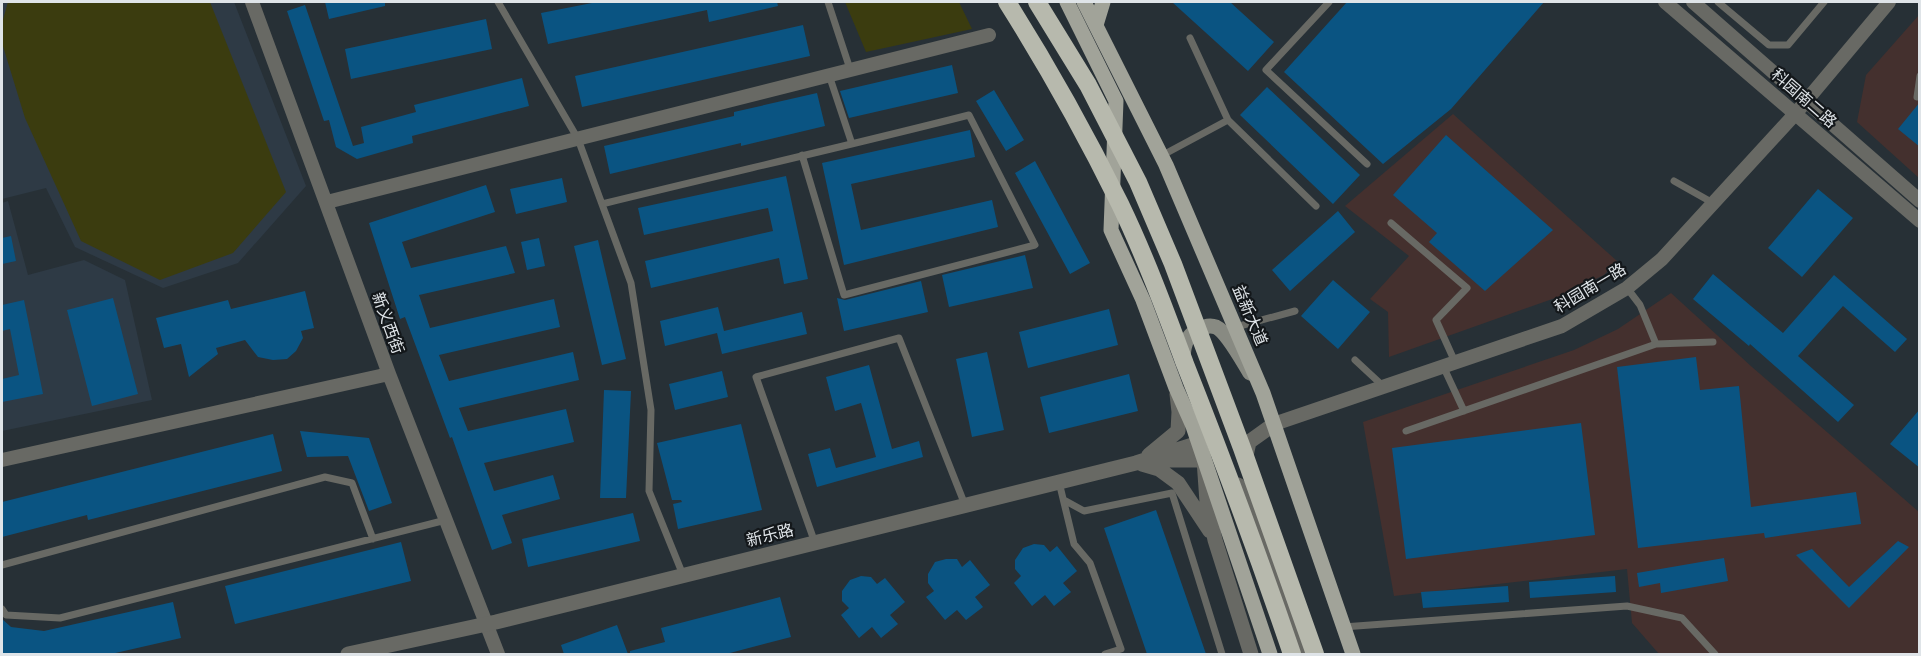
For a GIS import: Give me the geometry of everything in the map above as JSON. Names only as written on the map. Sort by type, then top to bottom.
[{"type":"highway","points":[[1007,2],[1059,88],[1139,247],[1216,444],[1292,654]]},
{"type":"highway","points":[[1037,2],[1088,86],[1138,182],[1173,264],[1242,448],[1315,654]]},
{"type":"main road","points":[[1096,25],[1103,2]]},
{"type":"main road","name":"益新大道","points":[[1077,5],[1096,25],[1161,156],[1236,327],[1263,393],[1353,654]]},
{"type":"main road","name":"益新大道","points":[[1077,5],[1116,101],[1111,230],[1143,300],[1193,426],[1270,654]]},
{"type":"main road","points":[[1193,426],[1185,380],[1183,349],[1190,336],[1202,327],[1216,327],[1222,333],[1263,393]]},
{"type":"street","name":"新义西街","points":[[252,2],[389,374],[484,624],[498,654]]},
{"type":"street","name":"科园南二路","points":[[1665,2],[1920,221]]},
{"type":"street","name":"科园南二路","points":[[1693,2],[1920,201]]},
{"type":"street","name":"科园南一路","points":[[1274,424],[1562,326],[1627,288],[1662,259],[1796,113],[1889,2]]},
{"type":"street","points":[[327,202],[989,35]]},
{"type":"street","points":[[2,460],[389,374]]},
{"type":"street","points":[[1136,463],[1162,446],[1178,431],[1179,412],[1176,388]]},
{"type":"street","points":[[1274,424],[1249,442],[1243,469],[1250,506],[1302,654]]},
{"type":"street","points":[[1199,443],[1214,451],[1232,474],[1250,506]]},
{"type":"street","name":"新乐路","points":[[348,654],[484,624],[815,543],[1136,463],[1199,443]]},
{"type":"street","points":[[1136,463],[1171,459],[1204,460],[1207,502],[1215,540],[1251,654]]},
{"type":"street","points":[[1136,463],[1159,469],[1178,483],[1215,540]]},
{"type":"lane","points":[[498,2],[578,139],[631,283],[651,410],[649,491],[683,575]]},
{"type":"lane","points":[[828,2],[850,69]]},
{"type":"lane","points":[[1329,2],[1266,70],[1367,164]]},
{"type":"lane","points":[[1718,2],[1768,45],[1788,45],[1824,2]]},
{"type":"lane","points":[[1190,38],[1228,120],[1316,206]]},
{"type":"lane","points":[[829,75],[852,144]]},
{"type":"lane","points":[[1917,97],[1920,76]]},
{"type":"lane","points":[[602,204],[802,155],[852,144],[969,115],[1035,246],[844,295],[802,155]]},
{"type":"lane","points":[[1161,156],[1228,120]]},
{"type":"lane","points":[[1674,181],[1713,203]]},
{"type":"lane","points":[[1391,223],[1467,288],[1436,320],[1464,411]]},
{"type":"lane","points":[[1627,288],[1640,305],[1656,344]]},
{"type":"lane","points":[[1236,327],[1295,311]]},
{"type":"lane","points":[[815,543],[756,377],[899,338],[965,505]]},
{"type":"lane","points":[[1406,431],[1656,344],[1713,342]]},
{"type":"lane","points":[[1355,360],[1383,386]]},
{"type":"lane","points":[[2,565],[325,477],[352,483],[373,539]]},
{"type":"lane","points":[[1059,482],[1074,544],[1090,563],[1121,649],[1105,654]]},
{"type":"lane","points":[[1064,500],[1084,511],[1172,493],[1222,654]]},
{"type":"lane","points":[[2,609],[6,615],[60,618],[446,520]]},
{"type":"lane","points":[[1343,627],[1627,606],[1682,618],[1715,654]]},
{"type":"shaded area","points":[[2,2],[234,2],[306,186],[238,263],[163,288],[75,247],[46,188],[2,199]]},
{"type":"shaded area","points":[[8,2],[210,2],[286,192],[233,253],[160,280],[81,241],[25,118],[2,43],[2,23]]},
{"type":"shaded area","points":[[845,2],[959,2],[972,29],[866,52]]},
{"type":"shaded area","points":[[1919,15],[1919,178],[1857,122],[1866,75]]},
{"type":"shaded area","points":[[1453,114],[1617,261],[1604,275],[1558,297],[1389,357],[1388,312],[1370,299],[1409,256],[1345,206]]},
{"type":"shaded area","points":[[8,201],[28,275],[84,260],[125,280],[152,400],[2,431],[2,203]]},
{"type":"shaded area","points":[[1671,293],[1752,367],[1919,512],[1919,654],[1659,654],[1632,623],[1627,569],[1394,596],[1363,422],[1574,350],[1618,329]]},
{"type":"building","points":[[325,2],[385,2],[385,6],[329,19]]},
{"type":"building","points":[[597,2],[777,2],[778,6],[709,22],[707,10],[548,44],[541,13]]},
{"type":"building","points":[[1172,2],[1230,2],[1274,42],[1248,71]]},
{"type":"building","points":[[1347,2],[1544,2],[1451,109],[1383,164],[1284,72]]},
{"type":"building","points":[[305,5],[353,146],[364,143],[361,127],[416,112],[414,105],[522,78],[529,106],[412,136],[413,143],[357,159],[336,147],[329,120],[324,121],[287,11]]},
{"type":"building","points":[[486,19],[492,49],[351,79],[345,49]]},
{"type":"building","points":[[803,25],[810,56],[582,107],[575,76]]},
{"type":"building","points":[[952,65],[958,93],[849,118],[840,91]]},
{"type":"building","points":[[1267,87],[1360,175],[1333,204],[1240,115]]},
{"type":"building","points":[[994,90],[1024,140],[1006,151],[976,101]]},
{"type":"building","points":[[817,93],[825,126],[610,174],[604,146],[734,116],[734,112]]},
{"type":"building","points":[[1920,102],[1920,147],[1898,129]]},
{"type":"building","points":[[970,130],[975,157],[851,184],[861,230],[992,200],[998,227],[844,265],[822,163]]},
{"type":"building","points":[[1446,135],[1553,230],[1485,291],[1429,242],[1437,233],[1393,195]]},
{"type":"building","points":[[1035,161],[1090,263],[1070,274],[1015,173]]},
{"type":"building","points":[[786,176],[808,279],[784,284],[779,258],[651,288],[645,261],[773,231],[768,208],[644,235],[638,208]]},
{"type":"building","points":[[562,178],[567,202],[516,214],[510,189]]},
{"type":"building","points":[[486,185],[495,212],[402,242],[411,268],[506,246],[515,273],[419,295],[430,328],[554,299],[560,327],[439,355],[449,381],[573,352],[579,380],[459,408],[468,431],[566,409],[574,442],[484,463],[494,491],[553,475],[560,499],[502,515],[512,543],[492,550],[452,437],[450,438],[405,317],[400,319],[369,223]]},
{"type":"building","points":[[1818,189],[1853,218],[1802,277],[1768,248]]},
{"type":"building","points":[[1338,211],[1355,232],[1290,291],[1272,270]]},
{"type":"building","points":[[11,236],[16,261],[2,264],[2,238]]},
{"type":"building","points":[[539,238],[545,266],[527,270],[521,242]]},
{"type":"building","points":[[598,240],[626,359],[602,365],[574,246]]},
{"type":"building","points":[[1025,255],[1033,288],[949,307],[942,275]]},
{"type":"building","points":[[1713,274],[1783,333],[1834,275],[1907,339],[1895,352],[1843,306],[1798,356],[1854,405],[1838,422],[1750,344],[1749,346],[1693,299]]},
{"type":"building","points":[[1333,280],[1370,312],[1338,349],[1301,316]]},
{"type":"building","points":[[921,281],[928,312],[844,331],[837,298],[845,300]]},
{"type":"building","points":[[305,291],[314,328],[301,331],[303,338],[296,351],[287,359],[273,360],[258,357],[245,340],[216,348],[218,354],[189,377],[181,344],[164,348],[156,318],[228,300],[231,309]]},
{"type":"building","points":[[113,298],[138,394],[92,406],[67,310]]},
{"type":"building","points":[[24,300],[43,394],[2,402],[2,379],[19,375],[10,329],[2,331],[2,305]]},
{"type":"building","points":[[718,307],[724,331],[802,312],[807,334],[722,354],[717,333],[665,346],[660,321]]},
{"type":"building","points":[[1109,309],[1118,345],[1028,368],[1019,332]]},
{"type":"building","points":[[987,352],[1004,430],[972,437],[956,359]]},
{"type":"building","points":[[1696,357],[1700,390],[1739,386],[1751,507],[1856,492],[1861,524],[1765,538],[1764,533],[1638,548],[1617,367]]},
{"type":"building","points":[[869,365],[892,449],[919,441],[923,457],[817,487],[808,454],[830,448],[836,468],[876,457],[861,403],[835,411],[826,377]]},
{"type":"building","points":[[722,371],[728,397],[675,410],[669,384]]},
{"type":"building","points":[[1129,374],[1138,411],[1049,433],[1040,397]]},
{"type":"building","points":[[604,390],[631,391],[626,498],[600,498]]},
{"type":"building","points":[[1920,409],[1920,468],[1890,444]]},
{"type":"building","points":[[1581,423],[1595,535],[1406,559],[1392,448]]},
{"type":"building","points":[[741,424],[762,510],[678,529],[673,504],[682,502],[672,500],[657,443]]},
{"type":"building","points":[[300,431],[369,438],[392,503],[369,511],[348,456],[307,457]]},
{"type":"building","points":[[273,434],[282,471],[88,520],[87,515],[2,537],[2,502]]},
{"type":"building","points":[[1156,510],[1206,654],[1147,654],[1104,528]]},
{"type":"building","points":[[633,513],[640,541],[528,567],[522,539]]},
{"type":"building","points":[[1898,541],[1909,547],[1849,608],[1796,555],[1812,549],[1849,587]]},
{"type":"building","points":[[401,542],[411,581],[235,624],[225,586]]},
{"type":"building","points":[[1034,544],[1044,545],[1050,552],[1057,546],[1077,571],[1063,583],[1071,592],[1054,606],[1045,595],[1032,606],[1014,583],[1021,576],[1015,569],[1015,560],[1023,548]]},
{"type":"building","points":[[1724,558],[1728,581],[1661,593],[1660,583],[1639,587],[1637,573]]},
{"type":"building","points":[[957,559],[962,567],[970,560],[990,585],[975,597],[983,607],[966,620],[957,610],[945,620],[926,597],[934,591],[928,583],[928,574],[935,562]]},
{"type":"building","points":[[861,576],[871,577],[877,584],[885,578],[905,602],[890,615],[898,624],[881,638],[872,627],[859,638],[841,615],[849,608],[842,601],[842,591],[850,580]]},
{"type":"building","points":[[1615,576],[1616,592],[1530,598],[1529,582]]},
{"type":"building","points":[[1508,586],[1509,602],[1423,608],[1421,592]]},
{"type":"building","points":[[780,597],[791,637],[726,654],[630,654],[630,651],[665,642],[661,628]]},
{"type":"building","points":[[173,602],[181,638],[111,654],[2,654],[2,619],[11,627],[44,631]]},
{"type":"building","points":[[617,625],[628,654],[564,654],[561,645]]}]
